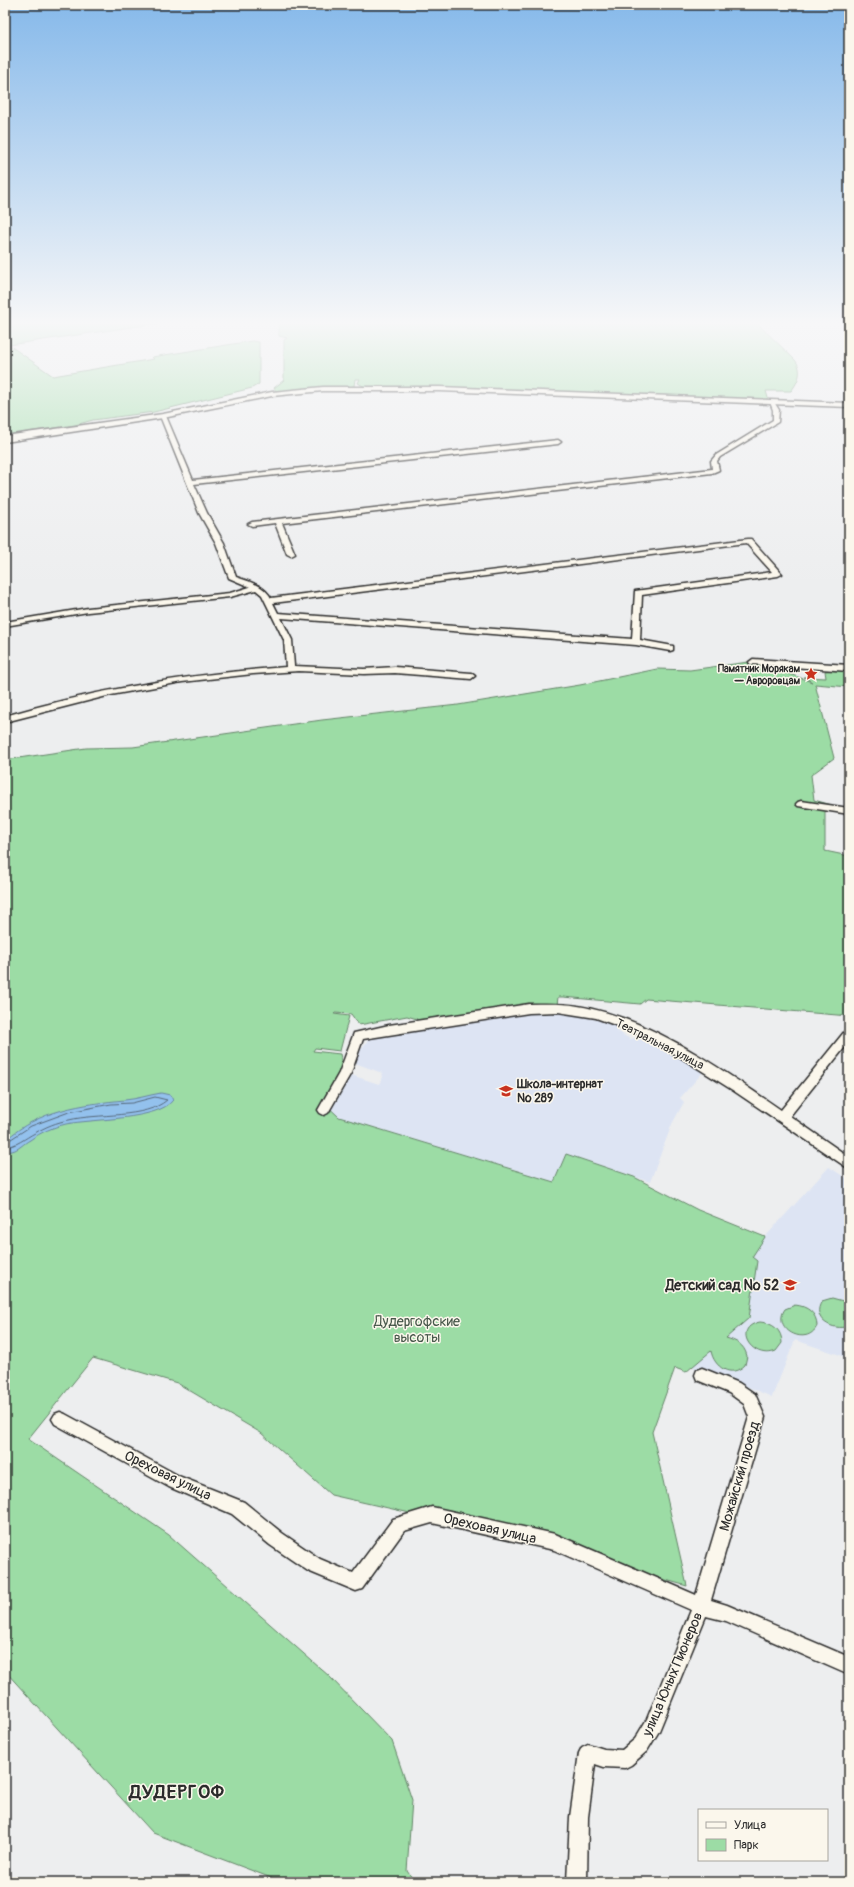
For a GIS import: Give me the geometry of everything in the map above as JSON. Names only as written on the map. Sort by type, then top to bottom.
[{"type":"street","points":[[5,440],[188,411]]},
{"type":"street","points":[[252,524],[712,472],[716,470],[714,461],[718,456],[776,421],[778,416],[776,411]]},
{"type":"street","points":[[163,416],[203,513],[220,543],[233,578],[256,587],[265,594],[277,615],[288,640],[290,669]]},
{"type":"street","points":[[190,482],[558,442]]},
{"type":"street","points":[[278,521],[291,554]]},
{"type":"street","points":[[269,601],[748,541],[778,574],[638,594],[636,642]]},
{"type":"street","points":[[5,624],[103,608],[230,595],[246,592],[256,587]]},
{"type":"street","points":[[277,615],[636,642],[670,648]]},
{"type":"street","points":[[753,662],[849,668]]},
{"type":"street","points":[[5,719],[42,708],[180,678],[290,669],[417,671],[471,676]]},
{"type":"street","points":[[801,804],[849,811]]},
{"type":"street","name":"Театральная улица","points":[[324,1110],[345,1072],[358,1036],[381,1030],[418,1026],[505,1012],[534,1008],[560,1008],[602,1016],[624,1023],[682,1053],[733,1084],[849,1164]]},
{"type":"street","points":[[782,1118],[849,1034]]},
{"type":"street","name":"Можайский проезд","points":[[701,1606],[757,1417],[750,1399],[734,1388],[702,1375]]},
{"type":"street","name":"Ореховая улица","points":[[60,1419],[176,1482],[238,1508],[276,1539],[314,1565],[356,1583],[399,1525],[432,1515],[555,1542],[701,1606],[727,1613],[849,1666]]},
{"type":"street","name":"улица Юных Пионеров","points":[[577,1882],[577,1833],[579,1803],[588,1753],[604,1758],[624,1759],[641,1745],[653,1725],[701,1606]]},
{"type":"shaded area","name":"Школа-интернат № 289","points":[[535,1011],[562,1012],[611,1023],[616,1026],[617,1031],[630,1039],[641,1037],[704,1071],[680,1098],[684,1102],[672,1124],[650,1182],[566,1154],[555,1182],[316,1110],[345,1073],[379,1084],[383,1077],[382,1073],[355,1063],[361,1049],[369,1039],[379,1034]]},
{"type":"shaded area","name":"Детский сад № 52","points":[[829,1167],[849,1180],[849,1358],[795,1340],[772,1397],[717,1374],[689,1366],[699,1333],[765,1237]]},
{"type":"green space","points":[[5,411],[158,411],[93,420],[75,425],[5,435]]},
{"type":"green space","name":"Дудергофские высоты","points":[[756,661],[812,682],[804,677],[826,678],[825,671],[849,669],[849,687],[815,684],[834,758],[811,775],[814,800],[832,805],[825,812],[825,851],[849,856],[849,863],[845,874],[849,876],[849,1016],[646,999],[640,1004],[558,997],[557,1005],[414,1026],[417,1019],[407,1016],[359,1025],[351,1014],[335,1013],[334,1014],[349,1016],[340,1051],[315,1048],[313,1051],[340,1054],[341,1067],[337,1080],[323,1102],[339,1117],[554,1182],[566,1154],[634,1177],[698,1210],[765,1237],[752,1257],[757,1261],[749,1318],[726,1338],[742,1346],[747,1356],[745,1365],[734,1371],[724,1369],[716,1362],[711,1351],[686,1372],[675,1368],[652,1432],[687,1586],[511,1536],[331,1495],[261,1433],[177,1383],[93,1358],[28,1439],[169,1535],[329,1676],[392,1741],[412,1800],[407,1871],[415,1882],[282,1882],[153,1833],[5,1671],[5,760],[86,748],[133,747],[322,720],[458,705],[580,685],[657,669],[690,670]]},
{"type":"green space","points":[[832,1298],[843,1301],[849,1305],[849,1326],[836,1327],[825,1322],[821,1318],[819,1307],[822,1301]]},
{"type":"green space","points":[[795,1305],[804,1307],[810,1311],[817,1321],[817,1326],[812,1332],[806,1335],[799,1336],[792,1333],[786,1329],[783,1323],[782,1316],[785,1309]]},
{"type":"green space","points":[[760,1322],[773,1326],[780,1334],[782,1343],[776,1351],[767,1353],[759,1351],[753,1348],[748,1342],[746,1336],[747,1330],[751,1325]]},
{"type":"water","points":[[161,1093],[170,1095],[173,1100],[165,1107],[140,1115],[124,1118],[66,1124],[43,1132],[19,1148],[6,1151],[6,1140],[32,1122],[47,1115],[77,1107]]},
{"type":"place","name":"Памятник Морякам — Авроровцам","points":[[811,674]]},
{"type":"place","name":"Школа-интернат № 289","points":[[506,1091]]},
{"type":"place","name":"Детский сад № 52","points":[[790,1285]]},
{"type":"district","name":"ДУДЕРГОФ","points":[[177,1791]]}]
